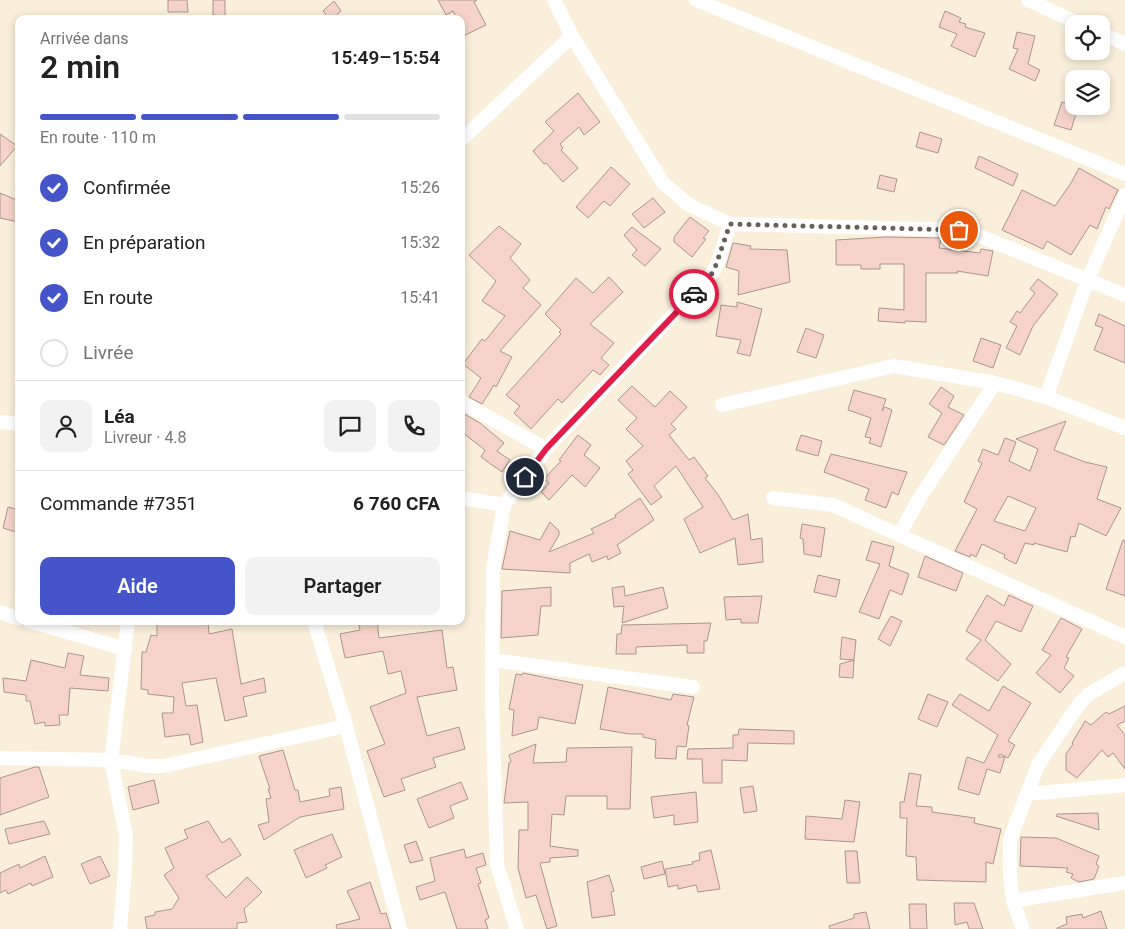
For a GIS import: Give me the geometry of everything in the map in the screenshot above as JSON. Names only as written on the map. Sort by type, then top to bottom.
[{"type":"street","points":[[554,0],[572,36],[663,183],[689,205],[730,224],[959,230],[972,233],[1125,295]]},
{"type":"street","points":[[696,0],[1125,174]]},
{"type":"street","points":[[1028,0],[1065,17]]},
{"type":"street","points":[[465,136],[572,36]]},
{"type":"street","points":[[1110,37],[1125,44]]},
{"type":"street","points":[[1046,397],[1088,279],[1125,195]]},
{"type":"street","points":[[517,929],[497,865],[492,660],[493,569],[504,505],[546,449],[711,275],[730,224]]},
{"type":"street","points":[[722,405],[894,366],[995,383],[1046,397],[1125,428]]},
{"type":"street","points":[[899,535],[919,499],[995,383]]},
{"type":"street","points":[[465,404],[546,449]]},
{"type":"street","points":[[0,422],[15,424]]},
{"type":"street","points":[[773,498],[833,505],[1125,636]]},
{"type":"street","points":[[465,499],[504,505]]},
{"type":"street","points":[[0,612],[15,618]]},
{"type":"street","points":[[43,625],[125,648]]},
{"type":"street","points":[[120,929],[126,871],[126,836],[112,760],[128,625]]},
{"type":"street","points":[[315,625],[346,726],[400,929]]},
{"type":"street","points":[[492,660],[693,687]]},
{"type":"street","points":[[1023,929],[1013,901],[1010,877],[1010,839],[1038,764],[1079,704],[1089,694],[1125,673]]},
{"type":"street","points":[[0,758],[112,760],[148,766],[163,766],[346,726]]},
{"type":"street","points":[[1027,794],[1125,785]]},
{"type":"street","points":[[1013,901],[1125,883]]},
{"type":"building","points":[[168,0],[187,0],[188,12],[168,12]]},
{"type":"building","points":[[213,0],[225,0],[225,15],[213,15]]},
{"type":"building","points":[[438,0],[477,0],[474,2],[486,25],[465,35],[465,15],[455,15],[453,11],[446,15]]},
{"type":"building","points":[[334,1],[341,11],[336,15],[326,15],[323,11]]},
{"type":"building","points":[[945,11],[961,18],[959,22],[966,24],[965,27],[985,33],[975,57],[951,46],[957,34],[939,27]]},
{"type":"building","points":[[1017,32],[1035,36],[1028,64],[1040,70],[1035,81],[1009,69],[1018,49],[1013,48]]},
{"type":"building","points":[[578,93],[600,122],[584,135],[579,127],[560,144],[563,148],[561,150],[578,168],[563,182],[533,151],[554,131],[545,122]]},
{"type":"building","points":[[1062,102],[1065,103],[1065,115],[1076,115],[1071,130],[1054,125]]},
{"type":"building","points":[[920,132],[942,139],[938,153],[916,147]]},
{"type":"building","points":[[0,134],[15,145],[15,148],[0,166]]},
{"type":"building","points":[[979,156],[1018,174],[1013,186],[975,168]]},
{"type":"building","points":[[611,167],[630,184],[610,206],[604,201],[588,218],[576,207]]},
{"type":"building","points":[[1079,168],[1118,190],[1109,209],[1106,207],[1097,229],[1090,225],[1071,255],[1047,241],[1043,249],[1002,230],[1022,190],[1055,206]]},
{"type":"building","points":[[880,175],[897,179],[894,192],[877,188]]},
{"type":"building","points":[[0,193],[15,199],[15,221],[0,218]]},
{"type":"building","points":[[653,198],[665,212],[644,228],[632,214]]},
{"type":"building","points":[[690,217],[709,231],[703,238],[706,239],[692,257],[674,242],[674,237]]},
{"type":"building","points":[[499,226],[521,244],[510,258],[530,280],[523,288],[541,305],[500,351],[512,357],[496,387],[494,385],[482,404],[469,397],[481,378],[465,366],[465,361],[482,339],[485,341],[505,316],[482,301],[496,281],[469,255]]},
{"type":"building","points":[[632,227],[661,249],[645,266],[632,255],[637,250],[624,235]]},
{"type":"building","points":[[886,237],[941,238],[939,248],[980,253],[981,249],[993,251],[988,276],[957,271],[958,273],[926,273],[926,322],[878,321],[879,308],[904,310],[904,264],[880,264],[880,269],[861,269],[861,265],[836,265],[836,240]]},
{"type":"building","points":[[733,243],[751,246],[750,249],[787,250],[790,282],[738,295],[739,271],[726,267]]},
{"type":"building","points":[[609,277],[623,292],[590,324],[614,343],[601,358],[609,365],[600,375],[593,370],[562,403],[558,399],[531,429],[514,413],[520,406],[506,395],[561,334],[559,332],[561,330],[545,314],[576,278],[593,293]]},
{"type":"building","points":[[1038,279],[1058,294],[1033,326],[1020,355],[1006,348],[1017,326],[1010,322],[1017,311],[1020,313],[1035,293],[1030,289]]},
{"type":"building","points":[[737,302],[762,309],[750,356],[737,353],[741,340],[716,336],[721,305],[737,307]]},
{"type":"building","points":[[1099,314],[1125,326],[1125,363],[1094,350],[1103,328],[1095,325]]},
{"type":"building","points":[[806,328],[824,335],[816,358],[797,352]]},
{"type":"building","points":[[981,338],[1001,345],[993,368],[973,361]]},
{"type":"building","points":[[632,386],[655,407],[670,391],[687,407],[671,424],[676,429],[669,435],[689,460],[694,457],[708,476],[705,478],[719,496],[733,520],[748,514],[751,540],[762,538],[763,562],[738,565],[735,538],[700,553],[684,519],[703,507],[676,466],[654,486],[662,497],[651,505],[628,474],[633,470],[626,461],[643,446],[626,429],[637,418],[618,400]]},
{"type":"building","points":[[941,387],[954,396],[948,407],[964,415],[944,445],[928,437],[942,413],[929,404]]},
{"type":"building","points":[[854,390],[886,399],[882,411],[885,407],[892,410],[881,447],[869,443],[871,438],[865,437],[871,418],[848,410]]},
{"type":"building","points":[[465,414],[480,423],[504,443],[497,451],[510,460],[502,472],[481,457],[485,450],[465,435]]},
{"type":"building","points":[[1066,421],[1054,450],[1085,462],[1107,467],[1097,499],[1121,508],[1106,536],[1079,523],[1075,537],[1071,536],[1067,552],[1034,543],[1034,545],[1025,543],[1016,564],[1004,558],[1005,555],[982,544],[976,557],[971,554],[970,557],[955,551],[977,509],[964,502],[982,463],[978,461],[983,449],[998,455],[1005,438],[1016,442],[1009,461],[1030,471],[1038,449],[1016,439]],"holes":[[[1008,496],[1036,508],[1025,531],[994,521]]]},
{"type":"building","points":[[578,435],[591,445],[584,455],[600,468],[585,487],[572,475],[549,500],[541,492],[549,483],[544,479],[561,461],[559,460]]},
{"type":"building","points":[[801,435],[822,441],[818,456],[796,450]]},
{"type":"building","points":[[831,454],[907,472],[898,495],[892,492],[886,508],[865,500],[869,489],[824,472]]},
{"type":"building","points":[[640,498],[654,520],[617,545],[621,553],[608,560],[607,556],[592,562],[589,554],[570,563],[570,573],[502,569],[510,531],[540,540],[550,522],[559,531],[559,535],[549,552],[594,533],[591,529],[616,517],[615,515]]},
{"type":"building","points":[[8,507],[15,509],[15,532],[3,528]]},
{"type":"building","points":[[802,524],[825,528],[821,557],[804,554],[803,539],[800,538]]},
{"type":"building","points":[[1123,540],[1125,541],[1125,596],[1106,589]]},
{"type":"building","points":[[872,541],[894,547],[889,566],[909,574],[902,595],[890,590],[879,619],[859,612],[880,564],[866,560]]},
{"type":"building","points":[[925,556],[963,573],[956,591],[918,577]]},
{"type":"building","points":[[818,575],[840,580],[836,597],[814,592]]},
{"type":"building","points":[[624,586],[625,596],[663,587],[668,608],[622,623],[624,606],[614,607],[612,588]]},
{"type":"building","points":[[551,587],[551,606],[541,606],[538,635],[501,638],[502,591]]},
{"type":"building","points":[[987,595],[1004,606],[1009,595],[1033,606],[1021,632],[996,621],[985,640],[1011,664],[998,681],[966,659],[981,640],[966,631]]},
{"type":"building","points":[[762,596],[758,623],[741,623],[741,619],[726,620],[724,597]]},
{"type":"building","points":[[891,616],[902,621],[890,646],[878,639]]},
{"type":"building","points":[[1061,618],[1082,629],[1066,657],[1069,658],[1064,668],[1074,676],[1060,693],[1036,673],[1051,655],[1042,650]]},
{"type":"building","points":[[711,623],[707,641],[704,641],[704,653],[687,653],[687,645],[636,647],[636,654],[616,654],[617,634],[621,634],[622,625]]},
{"type":"building","points":[[157,625],[208,625],[209,634],[232,629],[241,684],[264,678],[266,692],[243,697],[247,716],[225,721],[216,678],[182,683],[186,706],[197,705],[203,742],[191,745],[189,734],[165,737],[162,713],[173,713],[174,697],[148,694],[148,690],[141,689],[142,652],[146,652],[151,635],[157,636]]},
{"type":"building","points":[[359,625],[377,625],[379,638],[442,630],[447,668],[453,667],[457,690],[417,697],[427,736],[459,727],[465,749],[433,758],[436,767],[401,779],[405,790],[384,797],[367,751],[385,744],[370,707],[406,693],[401,671],[388,674],[383,651],[345,658],[340,634],[360,630]]},
{"type":"building","points":[[842,637],[856,640],[854,660],[840,659]]},
{"type":"building","points":[[68,653],[84,656],[80,675],[109,678],[108,691],[70,688],[68,715],[59,715],[60,725],[45,726],[45,722],[35,724],[30,701],[26,701],[26,695],[4,692],[3,678],[26,681],[31,660],[65,668]]},
{"type":"building","points":[[854,660],[853,678],[839,677],[840,664]]},
{"type":"building","points":[[523,673],[583,685],[575,724],[539,717],[537,729],[512,736],[514,710],[509,709],[516,674],[522,675]]},
{"type":"building","points":[[1003,686],[1031,703],[1008,741],[1015,745],[1008,758],[1000,754],[998,757],[1005,757],[1000,773],[987,769],[979,795],[958,789],[967,757],[984,763],[998,735],[952,705],[960,694],[989,711]]},
{"type":"building","points":[[608,687],[671,700],[673,694],[694,697],[687,725],[689,726],[686,747],[677,746],[676,759],[655,758],[656,740],[643,737],[643,734],[629,734],[600,729]]},
{"type":"building","points":[[928,694],[948,702],[937,727],[918,719]]},
{"type":"building","points":[[1125,706],[1125,721],[1117,725],[1125,735],[1125,769],[1113,753],[1108,757],[1102,750],[1077,778],[1066,770],[1066,754],[1085,721],[1091,725],[1106,712],[1109,714]]},
{"type":"building","points":[[739,729],[794,731],[794,744],[748,743],[747,761],[722,760],[722,783],[703,783],[702,759],[687,759],[688,749],[733,748],[733,735],[738,735]]},
{"type":"building","points":[[536,744],[533,763],[566,762],[567,748],[632,747],[630,809],[607,809],[607,796],[566,796],[564,815],[552,814],[550,846],[578,850],[578,856],[550,858],[550,862],[540,863],[557,926],[547,929],[536,895],[526,898],[518,868],[519,830],[528,830],[528,802],[504,803],[509,763],[511,762],[509,755]]},
{"type":"building","points":[[283,750],[295,790],[298,790],[300,802],[330,796],[329,789],[341,787],[344,809],[300,817],[264,840],[258,825],[269,822],[266,799],[271,798],[268,789],[270,789],[259,756]]},
{"type":"building","points":[[39,767],[49,797],[0,815],[0,778]]},
{"type":"building","points":[[909,773],[921,775],[916,806],[932,807],[932,812],[975,818],[974,823],[1001,829],[993,864],[986,862],[986,882],[917,880],[916,857],[906,856],[907,818],[900,818],[900,802],[904,802]]},
{"type":"building","points":[[154,780],[159,803],[133,810],[128,787]]},
{"type":"building","points":[[461,782],[468,799],[450,806],[454,818],[429,828],[417,799]]},
{"type":"building","points":[[753,786],[757,811],[744,813],[740,788]]},
{"type":"building","points":[[696,792],[698,822],[674,825],[674,815],[654,818],[651,797]]},
{"type":"building","points":[[845,800],[860,802],[854,842],[805,839],[806,816],[842,819]]},
{"type":"building","points":[[1098,813],[1099,830],[1056,816],[1057,814]]},
{"type":"building","points":[[44,821],[50,834],[9,844],[5,829]]},
{"type":"building","points":[[208,821],[222,843],[230,838],[241,855],[206,876],[226,898],[247,877],[262,892],[244,909],[247,922],[237,923],[237,929],[147,929],[145,917],[155,915],[155,912],[172,909],[179,898],[164,875],[174,868],[165,848],[188,838],[184,830]]},
{"type":"building","points":[[332,834],[342,857],[325,865],[327,868],[306,878],[294,850]]},
{"type":"building","points":[[1021,837],[1056,838],[1099,856],[1096,864],[1099,866],[1094,879],[1079,882],[1071,878],[1073,874],[1066,872],[1068,868],[1020,866]]},
{"type":"building","points":[[416,841],[423,860],[410,863],[404,845]]},
{"type":"building","points":[[464,849],[466,858],[483,853],[486,865],[476,868],[481,883],[478,884],[489,918],[485,920],[488,929],[457,929],[445,892],[420,900],[416,887],[435,881],[430,858]]},
{"type":"building","points":[[711,850],[720,889],[698,892],[696,885],[678,889],[678,885],[668,887],[665,869],[693,864],[692,862],[700,860],[699,853]]},
{"type":"building","points":[[845,851],[857,851],[860,883],[847,883]]},
{"type":"building","points":[[45,856],[53,877],[32,886],[31,883],[8,894],[6,890],[0,893],[0,873],[19,864],[20,868]]},
{"type":"building","points":[[100,856],[110,876],[90,884],[81,864]]},
{"type":"building","points":[[662,861],[665,874],[644,879],[641,867]]},
{"type":"building","points":[[609,875],[614,891],[611,892],[615,915],[592,918],[587,882]]},
{"type":"building","points":[[370,882],[381,914],[386,913],[391,929],[337,929],[336,925],[360,919],[347,891]]},
{"type":"building","points":[[954,903],[974,903],[983,929],[969,929],[967,922],[955,925]]},
{"type":"building","points":[[909,904],[926,904],[927,929],[910,929]]},
{"type":"building","points":[[1101,911],[1107,929],[1057,929],[1067,924],[1066,917],[1082,914],[1083,918]]},
{"type":"building","points":[[866,912],[870,929],[830,929],[829,926],[854,918],[854,914]]},
{"type":"way so far","points":[[694,294],[711,275],[730,224],[959,230]]},
{"type":"route","points":[[525,477],[546,449],[694,294]]}]
